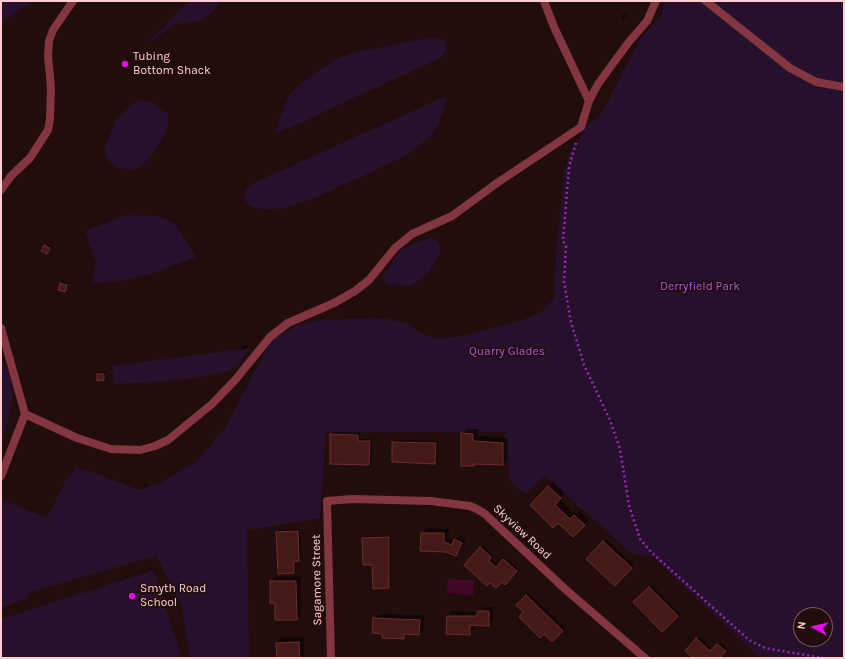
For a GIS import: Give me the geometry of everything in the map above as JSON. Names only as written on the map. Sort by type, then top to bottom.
[{"type":"street","points":[[1,190],[11,176],[30,158],[48,130],[50,119],[51,88],[48,56],[49,41],[53,30],[73,1]]},
{"type":"street","points":[[544,1],[554,28],[590,101]]},
{"type":"street","points":[[25,414],[78,438],[110,449],[140,450],[155,446],[168,440],[212,404],[236,379],[270,337],[282,328],[355,291],[369,280],[395,248],[412,234],[452,216],[497,183],[581,127],[598,84],[628,43],[647,21],[656,1]]},
{"type":"street","points":[[706,1],[790,68],[816,82],[844,87]]},
{"type":"street","points":[[1,331],[25,414],[1,476]]},
{"type":"street","name":"Skyview Road","points":[[327,500],[352,499],[431,501],[465,505],[478,509],[645,658]]},
{"type":"street","name":"Sagamore Street","points":[[327,500],[331,658]]},
{"type":"path","points":[[581,127],[569,167],[563,240],[566,246],[564,282],[571,322],[584,365],[610,420],[620,449],[629,505],[640,539],[652,552],[749,640],[765,648],[823,658]]},
{"type":"green space","points":[[1,1],[32,1],[1,23]]},
{"type":"green space","points":[[190,1],[220,1],[214,10],[203,20],[176,24],[145,45]]},
{"type":"green space","name":"Derryfield Park","points":[[664,1],[844,1],[844,658],[760,658],[654,558],[633,554],[544,476],[526,494],[510,481],[505,432],[326,432],[320,518],[247,530],[249,658],[190,658],[182,606],[156,556],[30,592],[28,598],[1,608],[1,499],[47,518],[66,480],[76,468],[98,474],[139,490],[161,483],[197,461],[225,428],[271,341],[297,325],[324,320],[371,318],[389,319],[409,324],[424,335],[438,339],[464,336],[522,320],[543,311],[554,298],[556,255],[564,172],[572,145],[579,142],[582,130],[601,114],[641,38],[662,15]]},
{"type":"green space","points":[[433,37],[445,40],[447,50],[440,58],[274,135],[288,96],[301,83],[334,60],[352,53]]},
{"type":"green space","points":[[446,96],[443,112],[437,127],[429,138],[403,157],[315,198],[283,208],[268,210],[256,208],[249,205],[245,200],[246,188],[256,182]]},
{"type":"green space","points":[[140,100],[152,102],[168,114],[168,126],[161,142],[151,156],[141,166],[132,170],[120,168],[109,162],[104,150],[116,119],[131,105]]},
{"type":"green space","points":[[127,215],[157,216],[174,222],[196,257],[132,279],[92,284],[96,264],[85,231]]},
{"type":"green space","points":[[430,238],[437,241],[440,248],[440,254],[429,271],[421,279],[411,286],[389,284],[384,281],[384,275],[399,251],[412,244]]},
{"type":"green space","points":[[250,348],[238,364],[228,371],[169,381],[114,384],[112,366]]},
{"type":"green space","points":[[1,359],[11,374],[13,398],[1,449]]},
{"type":"green space","points":[[154,570],[182,658],[1,658],[1,619]]},
{"type":"shaded area","points":[[448,578],[474,581],[473,596],[447,593]]},
{"type":"building","name":"Tubing Bottom Shack","points":[[125,59],[130,63],[125,68],[121,64]]},
{"type":"building","points":[[44,245],[50,248],[47,254],[41,251]]},
{"type":"building","points":[[60,283],[67,285],[65,292],[58,290]]},
{"type":"building","points":[[97,374],[104,374],[104,380],[97,381]]},
{"type":"building","points":[[461,433],[473,434],[473,441],[503,443],[503,465],[474,464],[474,466],[461,466]]},
{"type":"building","points":[[330,434],[358,435],[358,441],[370,441],[369,465],[330,464]]},
{"type":"building","points":[[392,442],[436,443],[435,464],[392,462]]},
{"type":"building","points":[[548,486],[561,498],[555,505],[570,519],[574,515],[585,525],[573,537],[558,523],[553,528],[530,505]]},
{"type":"building","points":[[298,531],[299,561],[294,561],[294,573],[278,574],[276,532]]},
{"type":"building","points":[[421,533],[444,533],[444,542],[452,545],[454,539],[462,543],[456,556],[446,552],[420,551]]},
{"type":"building","points":[[389,537],[389,588],[373,589],[372,565],[363,565],[362,538]]},
{"type":"building","points":[[603,541],[632,568],[615,586],[586,559]]},
{"type":"building","points":[[480,547],[491,557],[489,561],[496,567],[503,559],[517,571],[505,585],[502,582],[496,588],[490,583],[487,586],[464,565]]},
{"type":"building","points":[[270,581],[296,581],[297,620],[275,620],[275,603],[270,603]]},
{"type":"building","points":[[649,587],[678,616],[662,632],[633,602]]},
{"type":"building","points":[[526,595],[563,631],[552,642],[544,634],[540,638],[519,617],[523,612],[516,605]]},
{"type":"building","points":[[478,611],[489,611],[489,626],[470,625],[470,635],[446,634],[447,616],[476,616]]},
{"type":"building","points":[[373,618],[420,620],[419,635],[404,634],[404,639],[382,638],[382,634],[372,633]]},
{"type":"building","points":[[696,638],[710,651],[717,644],[726,651],[720,658],[693,658],[685,651]]},
{"type":"building","points":[[299,642],[300,658],[277,658],[276,643]]},
{"type":"place","name":"Tubing Bottom Shack","points":[[125,64]]},
{"type":"place","name":"Smyth Road School","points":[[132,596]]},
{"type":"park label","name":"Quarry Glades","points":[[507,352]]}]
